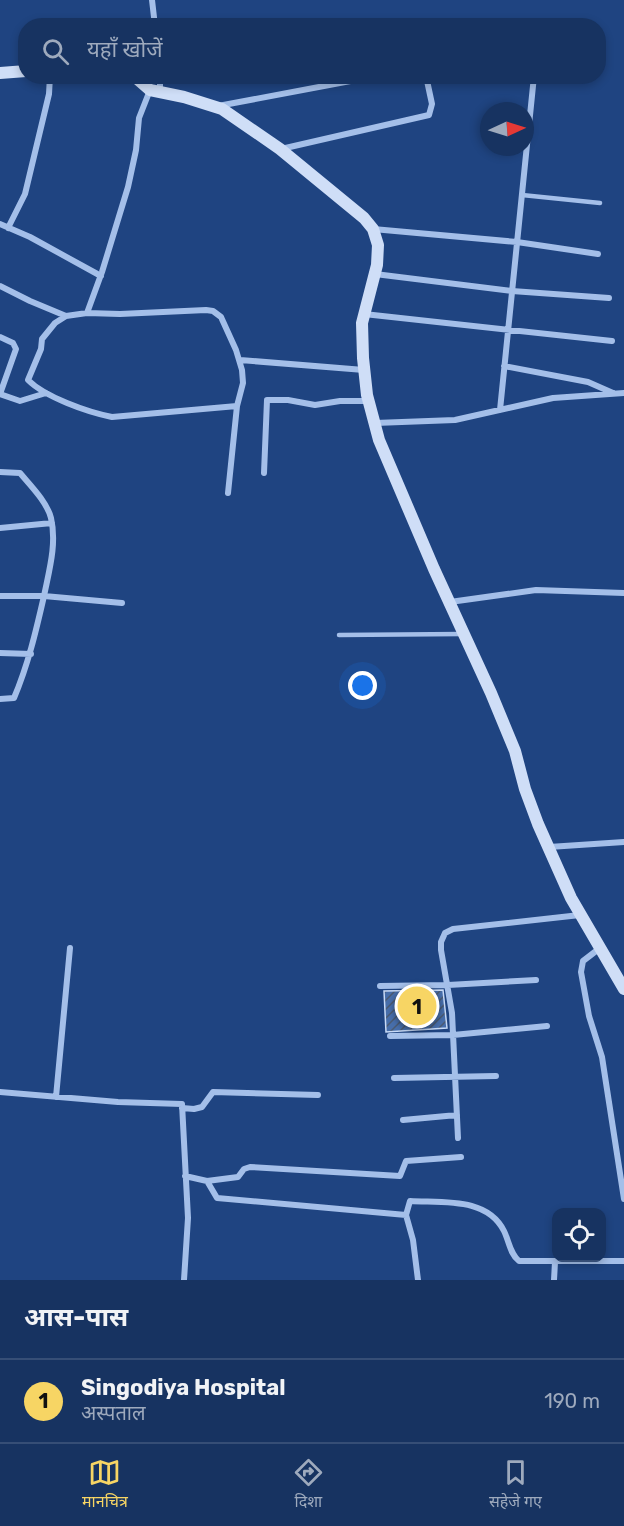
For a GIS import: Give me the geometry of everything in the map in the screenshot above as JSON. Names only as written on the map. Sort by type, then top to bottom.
[{"type":"street","points":[[152,0],[154,18]]},
{"type":"street","points":[[0,73],[18,72]]},
{"type":"street","points":[[8,228],[25,194],[50,84]]},
{"type":"street","points":[[145,84],[155,91],[222,109],[280,149],[364,218],[373,229],[378,245],[375,274],[362,323],[364,370],[379,440],[515,751],[525,789],[548,847],[580,915],[624,989]]},
{"type":"street","points":[[87,313],[101,276],[128,187],[136,150],[139,118],[157,84]]},
{"type":"street","points":[[214,106],[334,84]]},
{"type":"street","points":[[280,149],[429,115],[432,104],[428,84]]},
{"type":"street","points":[[500,410],[533,84]]},
{"type":"street","points":[[0,224],[30,237],[101,276]]},
{"type":"street","points":[[373,229],[517,242],[598,254]]},
{"type":"street","points":[[375,274],[512,291],[609,298]]},
{"type":"street","points":[[0,286],[66,316]]},
{"type":"street","points":[[228,493],[237,406],[243,383],[240,360],[221,317],[213,311],[87,313],[66,316],[55,323],[42,339],[41,349],[28,380],[46,393],[96,414],[112,417],[237,406]]},
{"type":"street","points":[[364,314],[612,341]]},
{"type":"street","points":[[0,337],[13,344],[16,349],[0,394],[20,401],[46,393]]},
{"type":"street","points":[[240,360],[364,370]]},
{"type":"street","points":[[504,366],[588,382],[613,393]]},
{"type":"street","points":[[375,423],[455,420],[553,398],[624,393]]},
{"type":"street","points":[[264,473],[267,400],[288,400],[315,405],[340,401],[369,401]]},
{"type":"street","points":[[0,472],[20,473],[41,499],[51,517],[53,540],[51,561],[31,654],[14,698],[0,699]]},
{"type":"street","points":[[0,528],[52,524]]},
{"type":"street","points":[[450,602],[536,590],[624,593]]},
{"type":"street","points":[[0,596],[44,596],[122,603]]},
{"type":"street","points":[[0,653],[31,654]]},
{"type":"street","points":[[548,847],[624,842]]},
{"type":"street","points":[[458,1138],[453,1035],[441,942],[445,933],[449,930],[580,915]]},
{"type":"street","points":[[56,1097],[70,948]]},
{"type":"street","points":[[600,948],[583,961],[581,972],[589,1016],[603,1057],[624,1199]]},
{"type":"street","points":[[380,987],[536,980]]},
{"type":"street","points":[[390,1036],[453,1035],[547,1026]]},
{"type":"street","points":[[393,1078],[496,1076]]},
{"type":"street","points":[[0,1092],[118,1102],[151,1101],[182,1104],[188,1218],[184,1280]]},
{"type":"street","points":[[182,1108],[202,1107],[213,1092],[318,1095]]},
{"type":"street","points":[[403,1119],[457,1115]]},
{"type":"street","points":[[185,1176],[207,1181],[238,1177],[244,1169],[250,1167],[400,1176],[406,1161],[461,1157]]},
{"type":"street","points":[[207,1181],[217,1198],[406,1215]]},
{"type":"street","points":[[418,1280],[413,1240],[406,1215],[410,1201],[470,1204],[494,1216],[505,1233],[516,1259],[552,1262]]},
{"type":"street","points":[[606,1261],[624,1261]]},
{"type":"street","points":[[554,1280],[555,1262]]},
{"type":"lane","points":[[522,195],[600,203]]},
{"type":"lane","points":[[339,635],[465,634]]},
{"type":"building","points":[[443,990],[447,1028],[386,1032],[384,991]]},
{"type":"place","name":"Singodiya Hospital","points":[[417,1006]]}]
